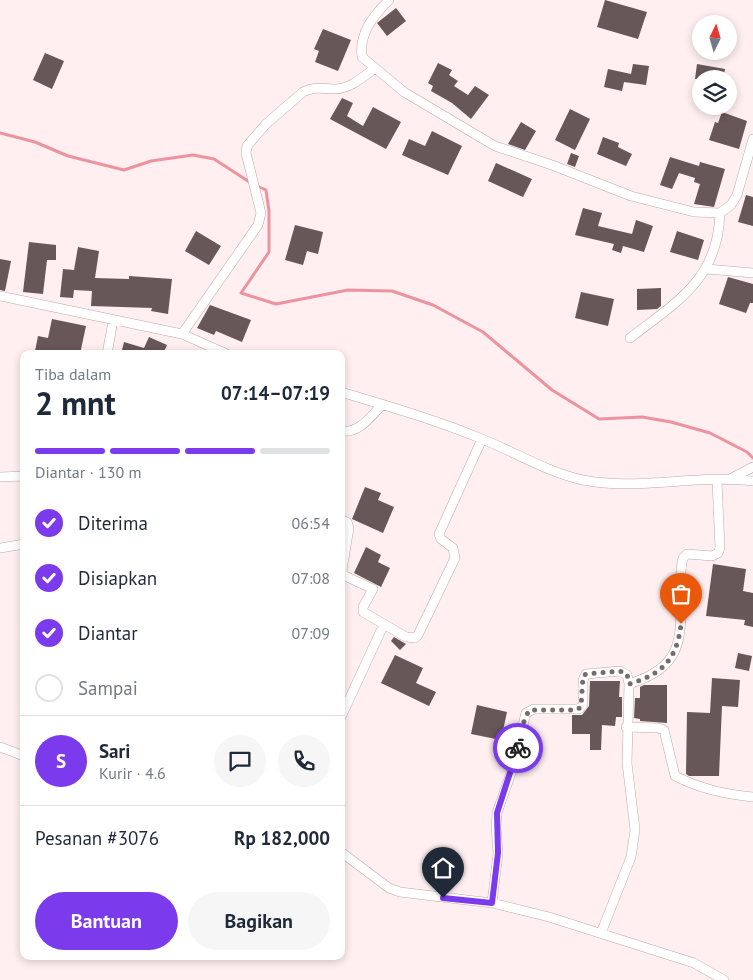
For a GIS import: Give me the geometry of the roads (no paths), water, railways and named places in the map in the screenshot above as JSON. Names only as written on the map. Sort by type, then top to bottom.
[{"type":"street","points":[[389,0],[367,26],[361,48],[362,57],[404,92],[495,146],[552,165],[632,196],[694,212],[720,213],[731,205],[737,195],[753,139]]},
{"type":"street","points":[[182,334],[258,225],[261,213],[246,153],[247,146],[266,124],[303,92],[313,87],[334,90],[351,86],[374,68]]},
{"type":"street","points":[[630,338],[678,301],[707,269],[716,244],[720,213]]},
{"type":"street","points":[[707,269],[753,273]]},
{"type":"street","points":[[0,296],[182,334],[218,350]]},
{"type":"street","points":[[108,350],[113,321]]},
{"type":"street","points":[[345,393],[482,439],[543,467],[582,479],[616,483],[717,481],[732,478],[752,468]]},
{"type":"street","points":[[345,431],[350,432],[357,429],[382,405]]},
{"type":"street","points":[[345,576],[372,587],[373,593],[363,607],[363,612],[411,639],[418,635],[454,558],[452,548],[441,540],[440,532],[482,439]]},
{"type":"street","points":[[0,477],[20,476]]},
{"type":"street","points":[[732,478],[753,481]]},
{"type":"street","points":[[629,684],[650,678],[671,658],[679,644],[683,558],[687,554],[712,556],[718,554],[720,548],[717,481]]},
{"type":"street","points":[[345,521],[349,528],[345,554]]},
{"type":"street","points":[[0,548],[20,545]]},
{"type":"street","points":[[345,709],[384,624]]},
{"type":"street","points":[[492,903],[498,853],[497,813],[511,773],[526,713],[534,709],[579,709],[582,705],[583,680],[586,674],[620,671],[627,674],[629,684],[626,727],[627,763],[635,830],[631,857],[601,933]]},
{"type":"street","points":[[626,727],[658,728],[664,730],[675,776],[704,789],[753,797]]},
{"type":"street","points":[[0,747],[20,754]]},
{"type":"street","points":[[345,855],[389,888],[400,892],[492,903],[549,916],[694,963],[724,980]]},
{"type":"waterway","points":[[0,133],[35,142],[68,156],[124,170],[151,161],[193,155],[214,159],[251,183]]},
{"type":"waterway","points":[[257,186],[266,190],[269,211],[269,252],[241,293],[276,304],[348,290],[392,291],[433,305],[483,332],[552,390],[599,419],[642,417],[671,422],[710,433],[747,452],[753,458]]}]
